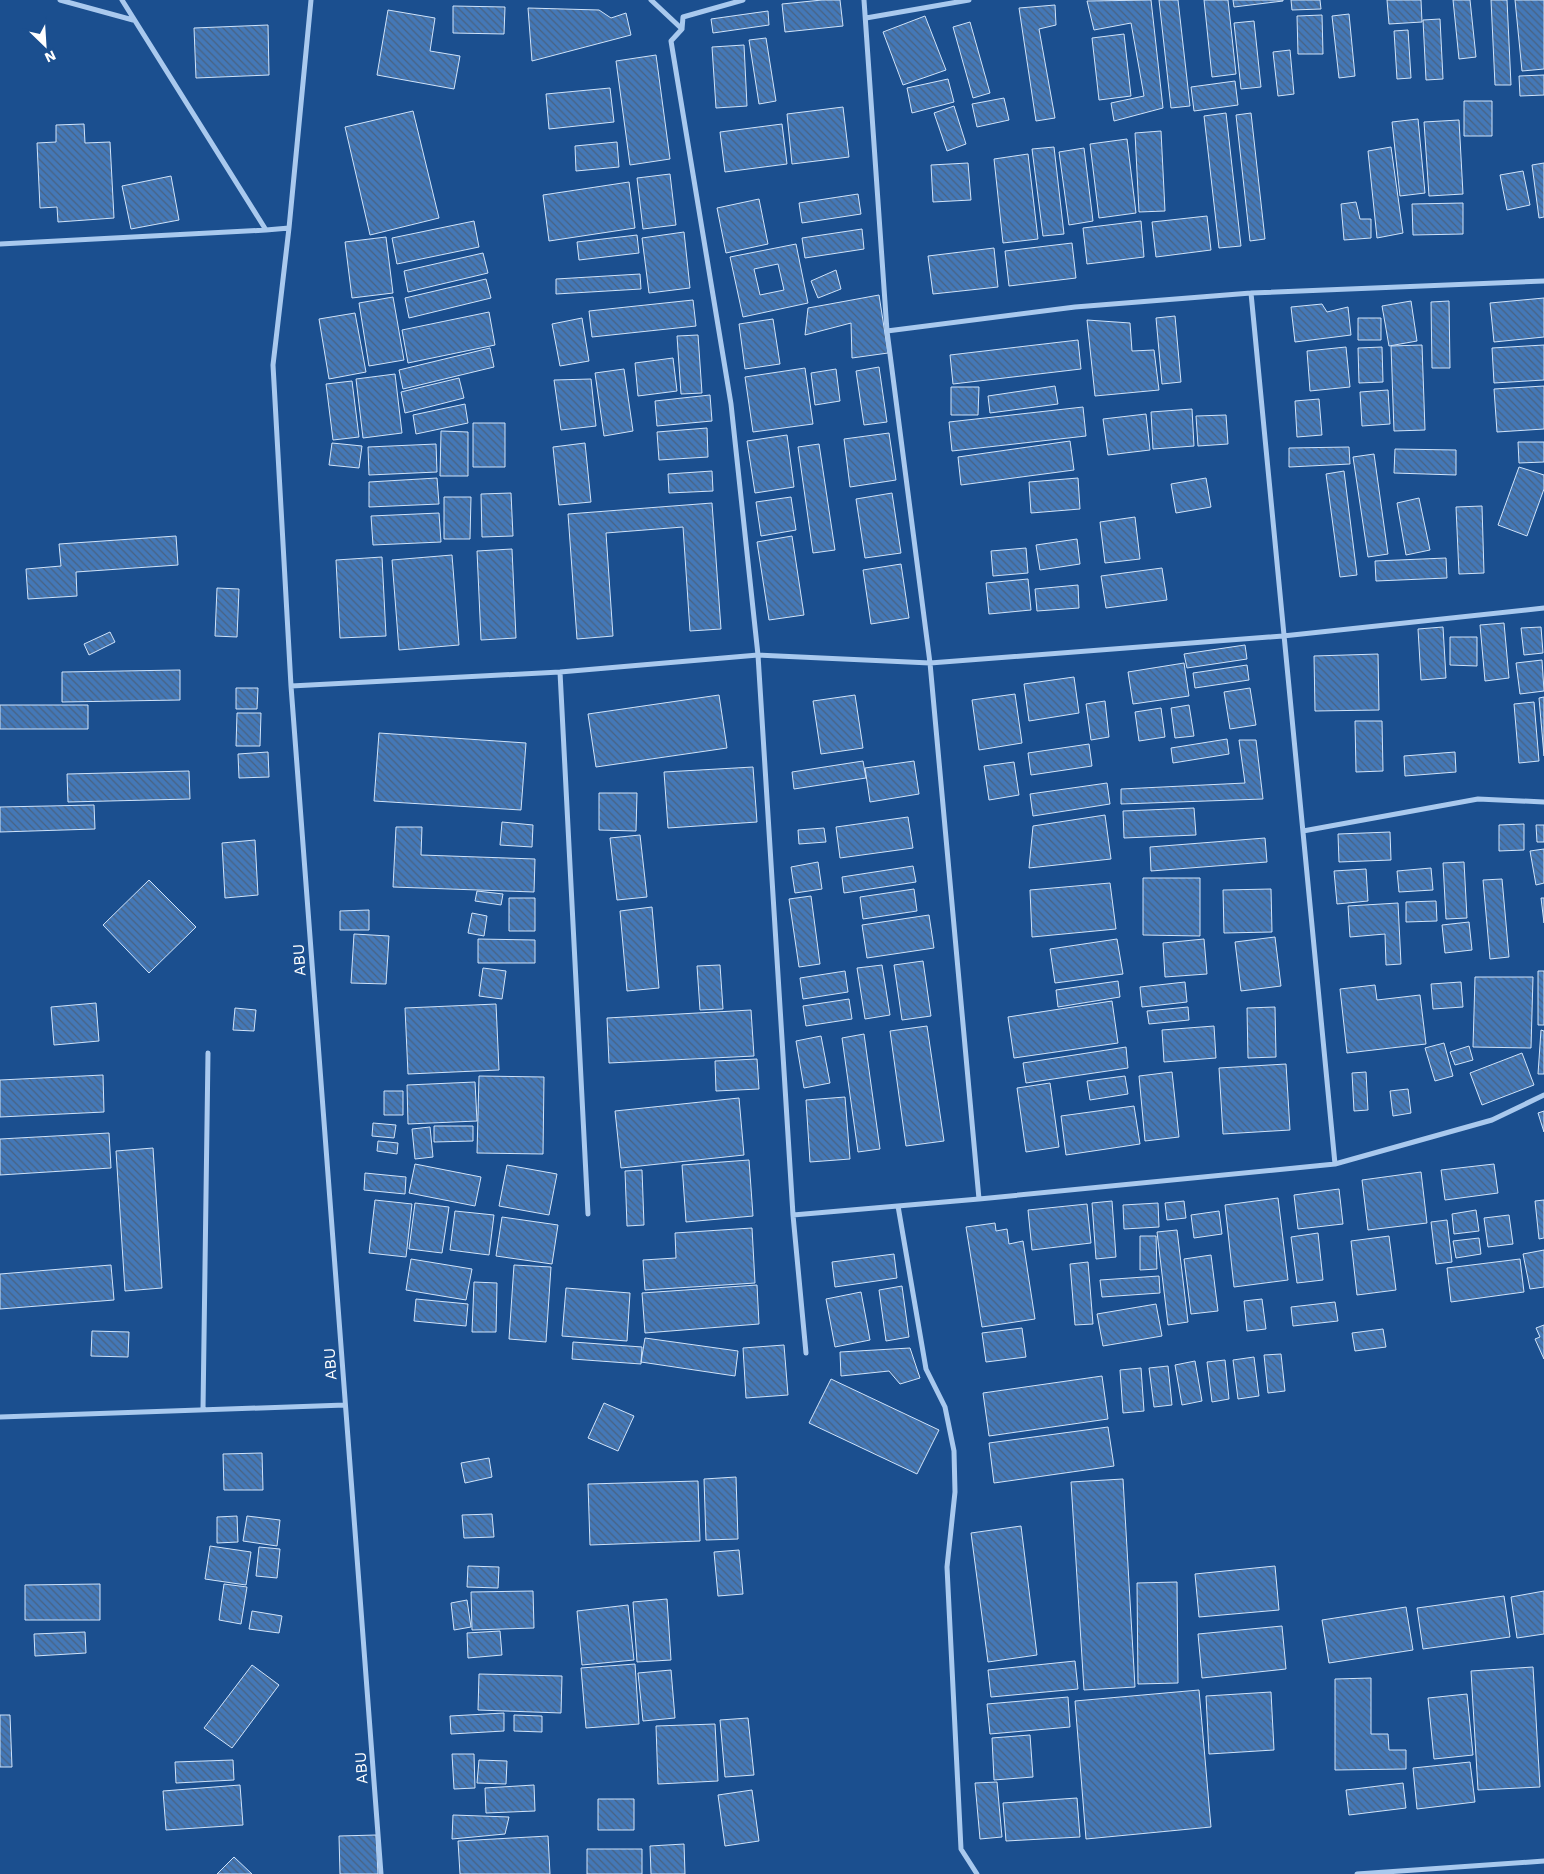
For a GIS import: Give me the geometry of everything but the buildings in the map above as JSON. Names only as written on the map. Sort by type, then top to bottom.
[{"type":"street","points":[[60,0],[133,20]]},
{"type":"street","points":[[122,0],[266,230]]},
{"type":"street","name":"ABU","points":[[311,0],[289,228],[273,365],[291,686],[381,1874]]},
{"type":"street","points":[[651,0],[682,29]]},
{"type":"street","points":[[743,0],[683,17],[682,29],[671,42],[731,404],[758,655],[793,1215],[806,1353]]},
{"type":"street","points":[[864,0],[887,331],[930,663],[979,1199]]},
{"type":"street","points":[[866,18],[969,0]]},
{"type":"street","points":[[0,244],[289,228]]},
{"type":"street","points":[[887,331],[1075,307],[1251,293],[1544,281]]},
{"type":"street","points":[[1251,293],[1335,1164]]},
{"type":"street","points":[[291,686],[560,672],[758,655],[930,663],[1283,636],[1544,608]]},
{"type":"street","points":[[560,672],[588,1214]]},
{"type":"street","points":[[1303,831],[1478,799],[1544,802]]},
{"type":"street","points":[[203,1410],[208,1053]]},
{"type":"street","points":[[793,1215],[1335,1164],[1492,1120],[1544,1095]]},
{"type":"street","points":[[898,1206],[926,1369],[944,1407],[954,1451],[955,1492],[947,1567],[961,1848],[977,1874]]},
{"type":"street","points":[[0,1418],[345,1405]]},
{"type":"street","points":[[1357,1874],[1544,1861]]}]
